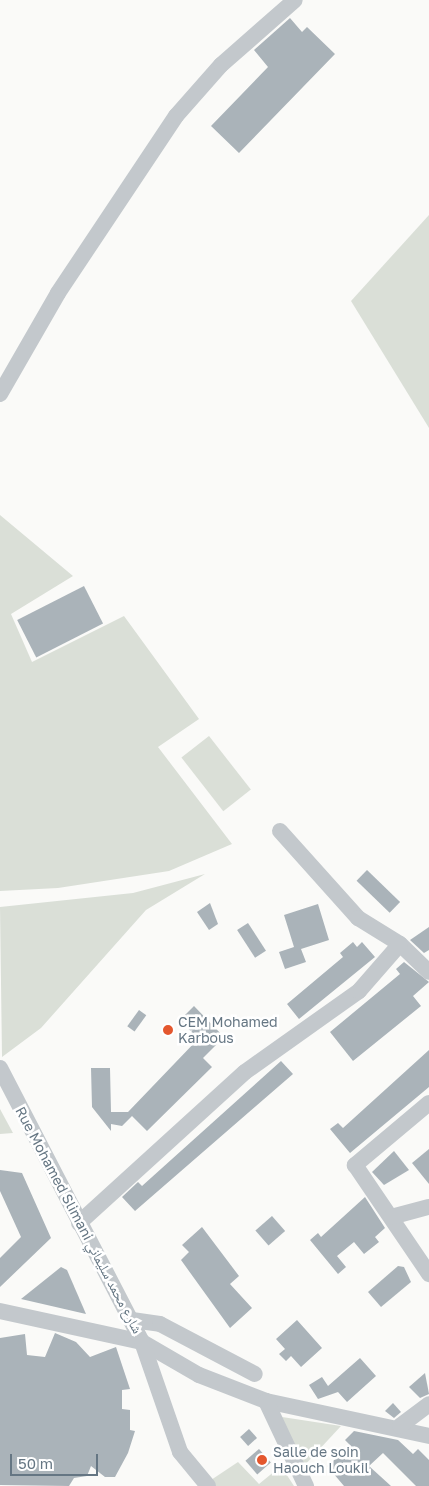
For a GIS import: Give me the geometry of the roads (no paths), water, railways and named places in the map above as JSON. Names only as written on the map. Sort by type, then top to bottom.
[{"type":"street","points":[[0,394],[58,293],[176,116],[220,65],[294,0]]},
{"type":"street","points":[[280,831],[358,918],[400,944],[429,972]]},
{"type":"street","points":[[80,1223],[245,1072],[358,991],[400,944]]},
{"type":"street","name":"Rue Mohamed Slimani شارع محمد سليماني","points":[[0,1068],[142,1342],[199,1375],[266,1401],[400,1426],[429,1436]]},
{"type":"street","points":[[429,1102],[355,1165],[429,1274]]},
{"type":"street","points":[[391,1217],[429,1207]]},
{"type":"street","points":[[0,1311],[142,1342],[180,1452],[208,1486]]},
{"type":"street","points":[[132,1320],[160,1324],[255,1374]]},
{"type":"street","points":[[266,1401],[306,1486]]},
{"type":"street","points":[[400,1426],[429,1404]]},
{"type":"place","name":"CEM Mohamed Karbous","points":[[168,1030]]},
{"type":"place","name":"Salle de soin Haouch Loukil","points":[[262,1460]]}]
